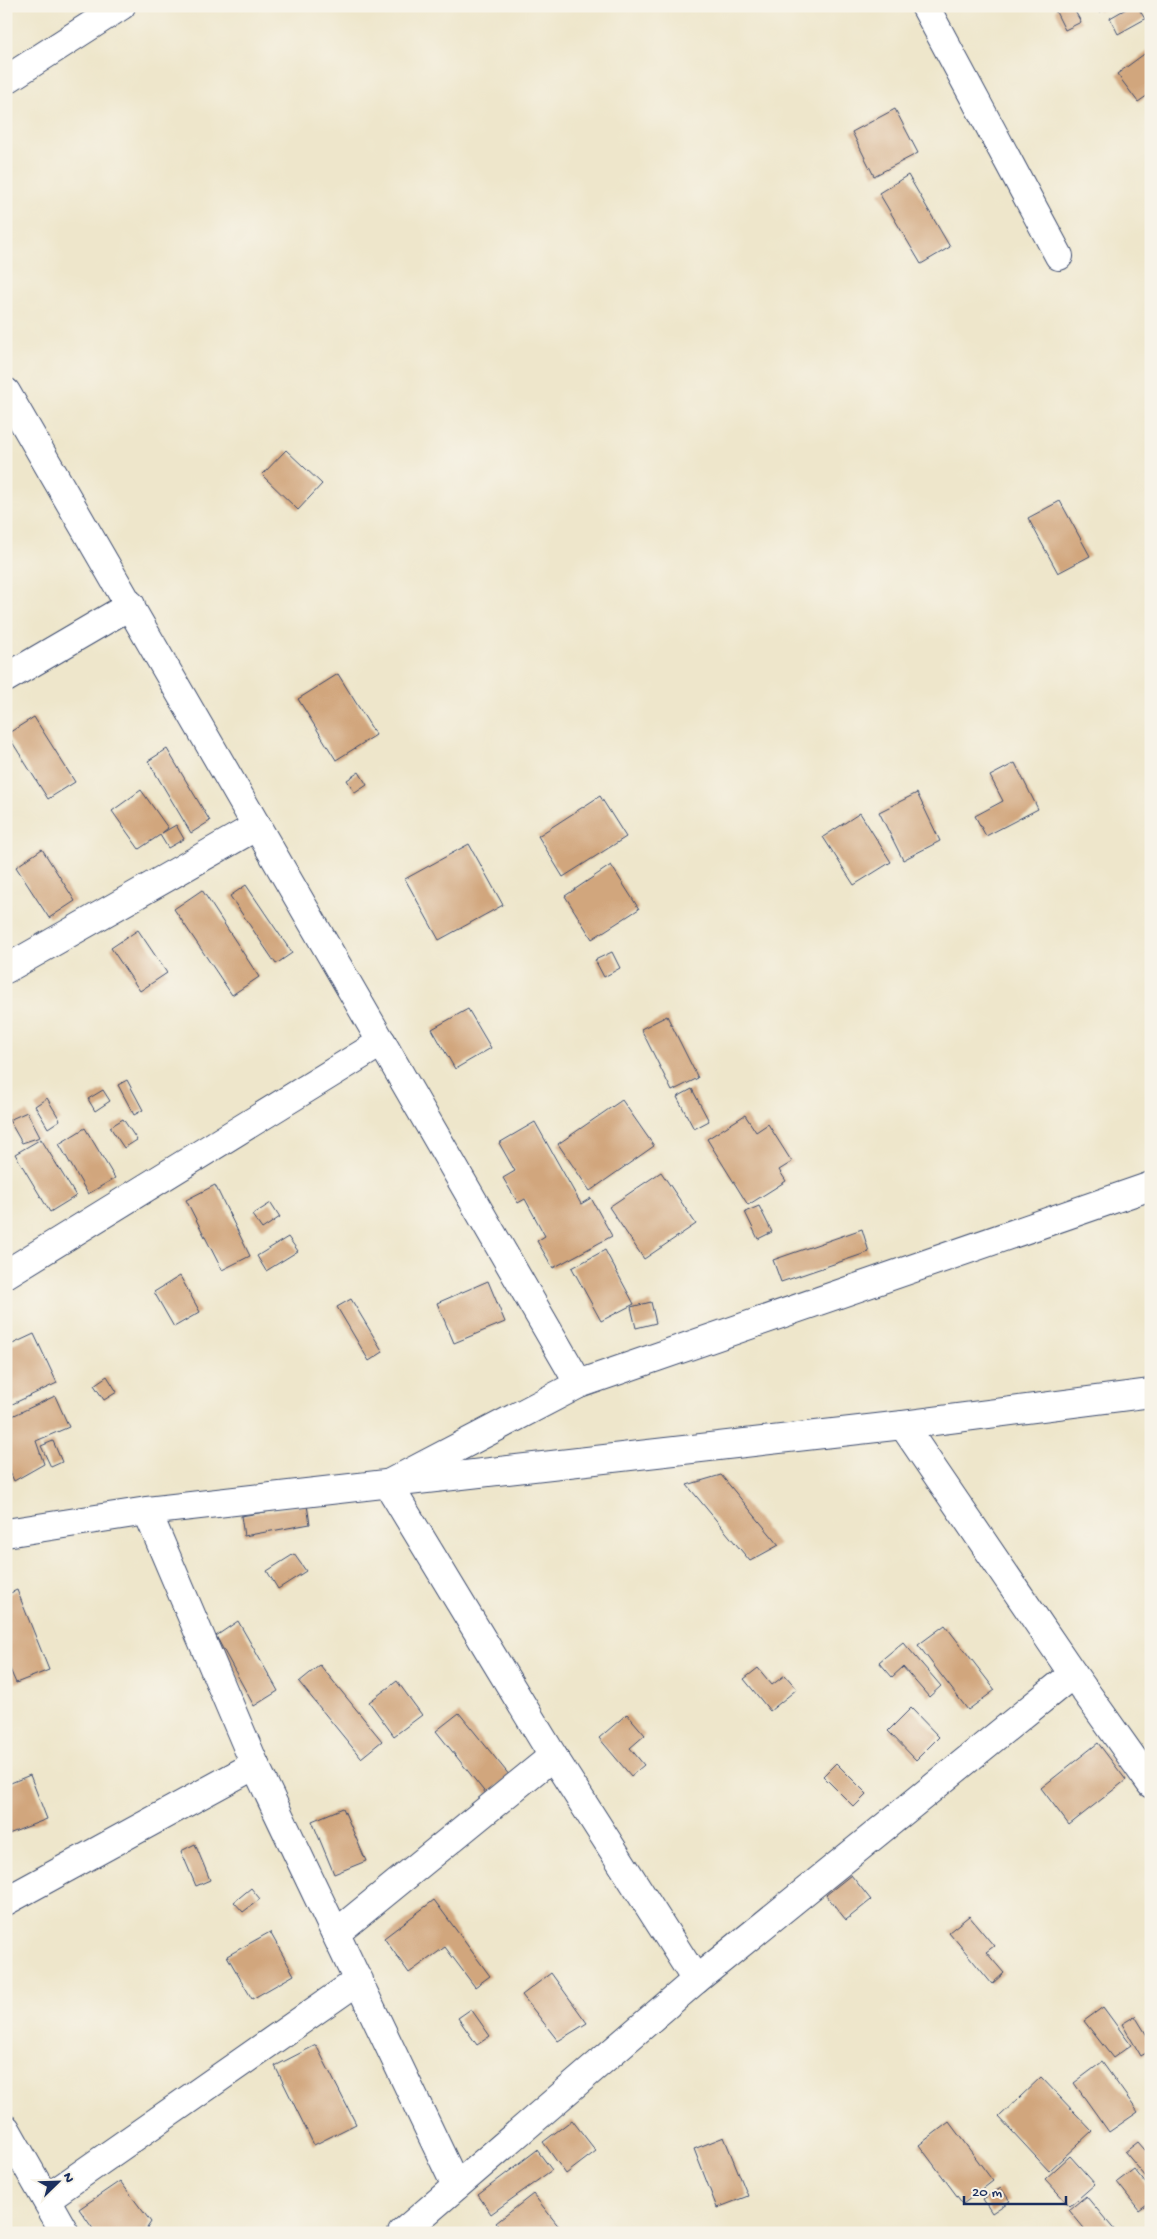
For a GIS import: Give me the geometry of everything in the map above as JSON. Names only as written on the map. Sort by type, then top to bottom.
[{"type":"street","points":[[6,80],[121,6]]},
{"type":"street","points":[[925,6],[1059,256]]},
{"type":"street","points":[[6,392],[579,1384]]},
{"type":"street","points":[[6,678],[130,605]]},
{"type":"street","points":[[6,969],[257,826]]},
{"type":"street","points":[[6,1274],[382,1042]]},
{"type":"street","points":[[388,1484],[579,1384],[1151,1186]]},
{"type":"street","points":[[6,1533],[147,1511],[903,1425],[1151,1393]]},
{"type":"street","points":[[903,1425],[1073,1674],[1151,1784]]},
{"type":"street","points":[[388,1484],[553,1756],[696,1980]]},
{"type":"street","points":[[147,1511],[255,1764],[456,2186]]},
{"type":"street","points":[[402,2233],[696,1980],[1073,1674]]},
{"type":"street","points":[[336,1933],[553,1756]]},
{"type":"street","points":[[6,1901],[255,1764]]},
{"type":"street","points":[[46,2200],[359,1980]]},
{"type":"street","points":[[6,2129],[65,2233]]},
{"type":"building","points":[[1061,6],[1072,6],[1081,22],[1065,30],[1055,10]]},
{"type":"building","points":[[1096,6],[1110,6],[1099,12]]},
{"type":"building","points":[[1131,6],[1137,6],[1145,19],[1118,34],[1110,18]]},
{"type":"building","points":[[1151,49],[1151,93],[1138,102],[1117,74]]},
{"type":"building","points":[[895,109],[918,153],[874,176],[852,132]]},
{"type":"building","points":[[908,175],[950,247],[921,264],[879,193]]},
{"type":"building","points":[[286,450],[322,484],[298,510],[262,475]]},
{"type":"building","points":[[1060,501],[1090,556],[1058,573],[1028,518]]},
{"type":"building","points":[[338,674],[376,735],[336,760],[298,699]]},
{"type":"building","points":[[34,717],[75,782],[48,799],[7,734]]},
{"type":"building","points":[[167,749],[210,821],[191,833],[148,761]]},
{"type":"building","points":[[1015,763],[1038,809],[986,836],[975,816],[1003,801],[990,776]]},
{"type":"building","points":[[359,772],[367,785],[355,793],[347,780]]},
{"type":"building","points":[[141,790],[168,828],[162,833],[176,825],[184,839],[168,848],[160,835],[139,849],[112,811]]},
{"type":"building","points":[[917,793],[940,841],[903,860],[879,812]]},
{"type":"building","points":[[600,796],[626,837],[563,877],[538,836]]},
{"type":"building","points":[[860,813],[891,862],[854,885],[823,837]]},
{"type":"building","points":[[469,844],[503,905],[439,940],[405,879]]},
{"type":"building","points":[[42,849],[75,901],[49,918],[16,867]]},
{"type":"building","points":[[611,865],[639,909],[592,939],[565,896]]},
{"type":"building","points":[[246,885],[292,953],[276,964],[230,896]]},
{"type":"building","points":[[202,890],[259,977],[232,995],[174,909]]},
{"type":"building","points":[[138,930],[167,973],[140,991],[111,948]]},
{"type":"building","points":[[612,952],[620,968],[604,977],[595,960]]},
{"type":"building","points":[[468,1009],[491,1048],[455,1069],[432,1029]]},
{"type":"building","points":[[667,1016],[698,1078],[672,1091],[641,1029]]},
{"type":"building","points":[[127,1080],[143,1110],[134,1115],[118,1085]]},
{"type":"building","points":[[692,1089],[709,1121],[694,1129],[677,1097]]},
{"type":"building","points":[[103,1090],[110,1101],[95,1111],[88,1099]]},
{"type":"building","points":[[47,1098],[60,1120],[48,1128],[35,1106]]},
{"type":"building","points":[[622,1100],[654,1146],[590,1191],[558,1144]]},
{"type":"building","points":[[27,1112],[40,1137],[22,1143],[9,1120]]},
{"type":"building","points":[[745,1115],[756,1132],[768,1124],[792,1162],[779,1170],[786,1181],[748,1205],[707,1139]]},
{"type":"building","points":[[123,1119],[137,1140],[124,1148],[110,1127]]},
{"type":"building","points":[[535,1122],[581,1204],[591,1198],[612,1236],[553,1268],[537,1241],[545,1236],[525,1199],[518,1203],[503,1178],[515,1171],[499,1143]]},
{"type":"building","points":[[85,1128],[115,1178],[88,1194],[59,1144]]},
{"type":"building","points":[[41,1139],[76,1196],[50,1212],[15,1154]]},
{"type":"building","points":[[661,1172],[696,1224],[644,1259],[609,1207]]},
{"type":"building","points":[[215,1185],[250,1256],[222,1270],[186,1200]]},
{"type":"building","points":[[271,1203],[280,1217],[262,1229],[252,1215]]},
{"type":"building","points":[[759,1206],[772,1232],[758,1239],[745,1212]]},
{"type":"building","points":[[862,1229],[869,1252],[781,1282],[773,1260]]},
{"type":"building","points":[[288,1237],[298,1251],[266,1271],[257,1256]]},
{"type":"building","points":[[605,1250],[634,1304],[601,1321],[572,1268]]},
{"type":"building","points":[[180,1276],[200,1312],[174,1327],[154,1292]]},
{"type":"building","points":[[488,1281],[505,1322],[454,1343],[437,1303]]},
{"type":"building","points":[[351,1299],[383,1352],[369,1361],[337,1307]]},
{"type":"building","points":[[651,1302],[656,1323],[636,1328],[631,1307]]},
{"type":"building","points":[[34,1334],[57,1383],[6,1407],[6,1347]]},
{"type":"building","points":[[107,1376],[117,1392],[104,1400],[94,1385]]},
{"type":"building","points":[[55,1396],[69,1427],[36,1441],[44,1464],[14,1481],[6,1463],[6,1419]]},
{"type":"building","points":[[53,1441],[62,1462],[51,1467],[41,1446]]},
{"type":"building","points":[[721,1475],[779,1545],[750,1561],[687,1485]]},
{"type":"building","points":[[307,1505],[310,1524],[244,1536],[241,1516]]},
{"type":"building","points":[[294,1554],[306,1571],[278,1589],[267,1571]]},
{"type":"building","points":[[17,1590],[49,1670],[16,1683],[6,1660],[6,1595]]},
{"type":"building","points":[[238,1621],[278,1691],[254,1706],[216,1636]]},
{"type":"building","points":[[945,1625],[995,1690],[968,1710],[918,1645]]},
{"type":"building","points":[[903,1642],[941,1686],[929,1697],[903,1667],[892,1677],[879,1662]]},
{"type":"building","points":[[320,1665],[382,1741],[361,1758],[299,1682]]},
{"type":"building","points":[[758,1668],[772,1685],[785,1675],[797,1689],[770,1711],[744,1679]]},
{"type":"building","points":[[397,1681],[422,1715],[394,1736],[369,1702]]},
{"type":"building","points":[[911,1708],[939,1737],[916,1760],[888,1731]]},
{"type":"building","points":[[459,1713],[510,1776],[487,1795],[436,1731]]},
{"type":"building","points":[[627,1714],[645,1735],[630,1748],[644,1765],[631,1776],[599,1738]]},
{"type":"building","points":[[1098,1743],[1126,1780],[1069,1825],[1041,1788]]},
{"type":"building","points":[[836,1763],[867,1794],[854,1807],[823,1776]]},
{"type":"building","points":[[30,1775],[47,1819],[6,1835],[6,1785]]},
{"type":"building","points":[[343,1808],[366,1861],[334,1874],[312,1821]]},
{"type":"building","points":[[195,1844],[210,1880],[196,1886],[181,1851]]},
{"type":"building","points":[[851,1875],[871,1900],[846,1920],[826,1895]]},
{"type":"building","points":[[251,1888],[260,1899],[243,1912],[234,1902]]},
{"type":"building","points":[[434,1900],[490,1976],[475,1987],[445,1947],[409,1973],[384,1938]]},
{"type":"building","points":[[969,1916],[994,1946],[986,1952],[1004,1973],[992,1984],[949,1932]]},
{"type":"building","points":[[270,1932],[294,1975],[252,1999],[227,1956]]},
{"type":"building","points":[[551,1973],[587,2023],[558,2041],[522,1995]]},
{"type":"building","points":[[1103,2007],[1131,2045],[1113,2058],[1084,2021]]},
{"type":"building","points":[[471,2009],[490,2036],[477,2045],[458,2018]]},
{"type":"building","points":[[1135,2016],[1151,2042],[1151,2050],[1141,2056],[1122,2024]]},
{"type":"building","points":[[316,2045],[356,2124],[314,2145],[275,2066]]},
{"type":"building","points":[[1102,2062],[1138,2112],[1109,2132],[1074,2083]]},
{"type":"building","points":[[1041,2077],[1092,2131],[1049,2171],[999,2117]]},
{"type":"building","points":[[572,2120],[596,2151],[566,2174],[543,2142]]},
{"type":"building","points":[[949,2122],[993,2181],[963,2204],[919,2145]]},
{"type":"building","points":[[724,2137],[748,2196],[717,2208],[694,2149]]},
{"type":"building","points":[[1138,2142],[1151,2157],[1151,2183],[1125,2152]]},
{"type":"building","points":[[537,2150],[552,2170],[491,2214],[478,2195]]},
{"type":"building","points":[[1070,2156],[1095,2184],[1070,2206],[1045,2179]]},
{"type":"building","points":[[1134,2169],[1151,2190],[1151,2201],[1139,2210],[1117,2182]]},
{"type":"building","points":[[120,2181],[151,2222],[147,2228],[149,2233],[96,2233],[79,2209]]},
{"type":"building","points":[[1001,2188],[1010,2201],[992,2213],[983,2199]]},
{"type":"building","points":[[533,2194],[564,2233],[504,2233],[496,2223]]},
{"type":"building","points":[[1086,2196],[1117,2233],[1088,2233],[1069,2210]]}]
